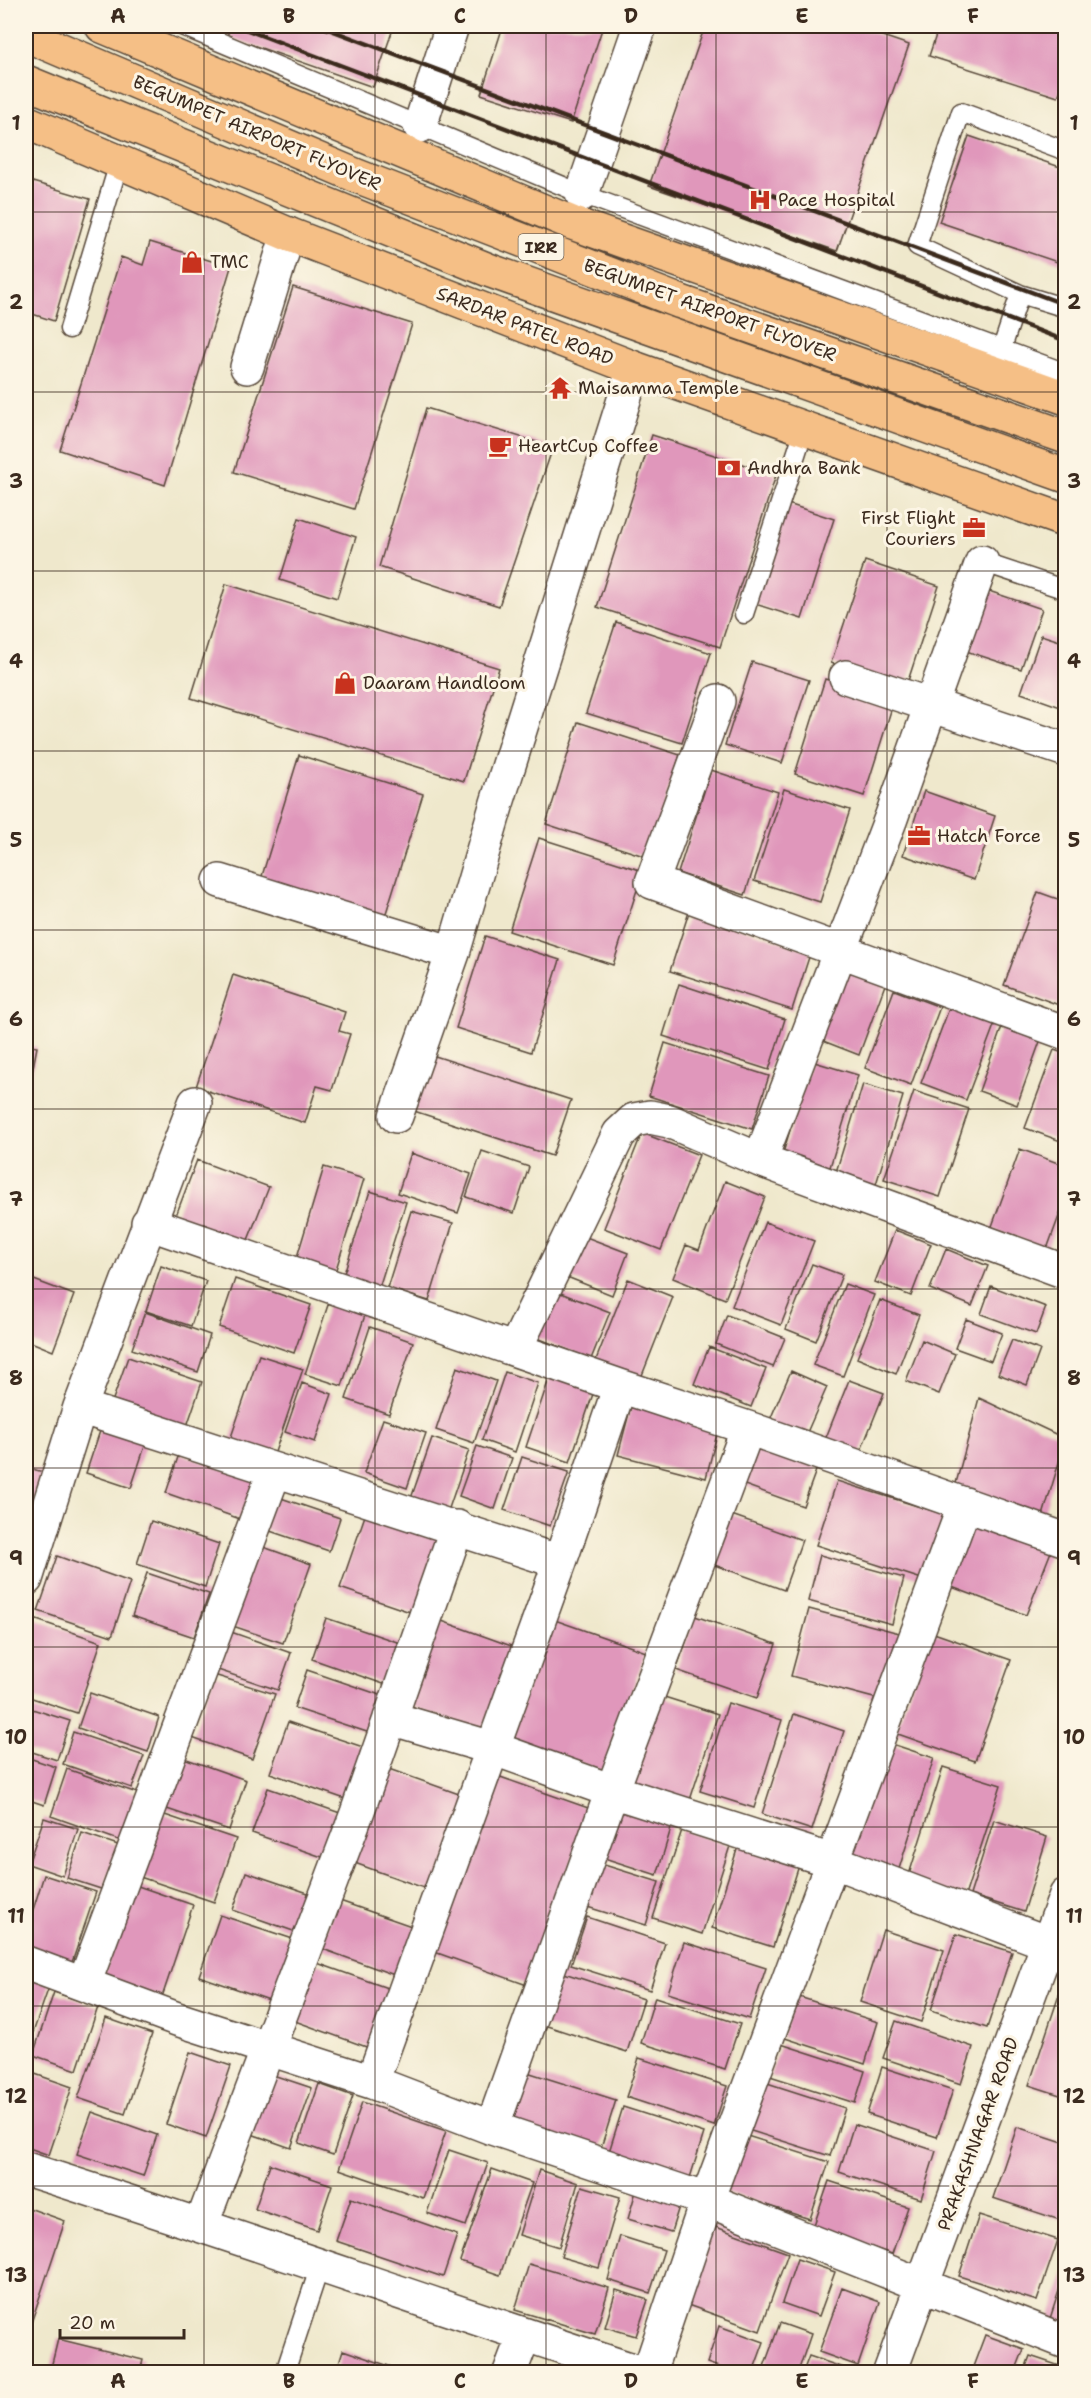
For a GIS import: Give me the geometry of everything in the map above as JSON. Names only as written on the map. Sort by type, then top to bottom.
[{"type":"main road","name":"IRR","points":[[102,26],[572,223],[1065,398]]},
{"type":"main road","name":"BEGUMPET AIRPORT FLYOVER","points":[[26,35],[357,176],[681,302],[1065,437]]},
{"type":"main road","name":"BEGUMPET AIRPORT FLYOVER","points":[[26,82],[491,271],[1065,476]]},
{"type":"main road","name":"SARDAR PATEL ROAD","points":[[26,122],[288,234],[634,368],[1065,521]]},
{"type":"street","points":[[420,126],[452,26]]},
{"type":"street","points":[[582,194],[640,26]]},
{"type":"street","points":[[247,367],[288,234]]},
{"type":"street","points":[[396,1116],[453,953],[497,802],[634,368]]},
{"type":"street","points":[[760,1160],[891,818],[929,705],[982,562]]},
{"type":"street","points":[[846,677],[1065,750]]},
{"type":"street","points":[[718,701],[652,882],[1065,1033]]},
{"type":"street","points":[[220,881],[453,953]]},
{"type":"street","points":[[26,1579],[80,1407],[195,1103]]},
{"type":"street","points":[[515,1349],[619,1134],[634,1120],[650,1117],[669,1121],[760,1160],[1065,1272]]},
{"type":"street","points":[[148,1223],[748,1428],[1065,1540]]},
{"type":"street","points":[[372,2082],[560,1562],[620,1386]]},
{"type":"street","points":[[80,1407],[560,1562]]},
{"type":"street","points":[[492,2128],[612,1791],[748,1428]]},
{"type":"street","points":[[84,1984],[275,1470]]},
{"type":"street","points":[[650,2373],[707,2200],[965,1504]]},
{"type":"street","points":[[202,2223],[390,1718],[457,1527]]},
{"type":"street","points":[[390,1718],[492,1748],[612,1791],[832,1861],[1057,1947]]},
{"type":"street","name":"PRAKASHNAGAR ROAD","points":[[890,2373],[922,2284],[1057,1947],[1065,1895]]},
{"type":"street","points":[[26,1963],[268,2049],[372,2082],[492,2128],[707,2200],[1065,2342]]},
{"type":"street","points":[[26,2169],[202,2223],[639,2373]]},
{"type":"street","points":[[510,2373],[524,2335]]},
{"type":"lane","points":[[182,26],[582,194],[1065,373]]},
{"type":"lane","points":[[1065,151],[961,112],[917,246],[1020,294],[1065,308]]},
{"type":"lane","points":[[69,329],[119,163]]},
{"type":"lane","points":[[1001,351],[1020,294]]},
{"type":"lane","points":[[744,614],[804,430]]},
{"type":"lane","points":[[982,562],[1065,590]]},
{"type":"lane","points":[[285,2373],[320,2265]]},
{"type":"building","points":[[231,26],[394,26],[373,87],[227,36]]},
{"type":"building","points":[[503,26],[603,26],[571,123],[481,94]]},
{"type":"building","points":[[705,26],[853,26],[909,45],[837,251],[649,186]]},
{"type":"building","points":[[939,26],[1066,26],[1066,74],[1058,97],[929,56]]},
{"type":"building","points":[[969,136],[1066,169],[1066,265],[939,222]]},
{"type":"building","points":[[26,180],[90,199],[54,321],[26,312]]},
{"type":"building","points":[[150,242],[231,267],[165,485],[60,450],[121,257],[143,265]]},
{"type":"building","points":[[293,287],[412,324],[354,509],[234,472]]},
{"type":"building","points":[[426,408],[553,447],[499,606],[379,567]]},
{"type":"building","points":[[652,435],[776,475],[720,647],[597,607]]},
{"type":"building","points":[[785,503],[834,519],[802,619],[752,603]]},
{"type":"building","points":[[299,518],[356,537],[337,598],[280,580]]},
{"type":"building","points":[[865,561],[939,586],[906,687],[831,663]]},
{"type":"building","name":"Daaram Handloom","points":[[226,584],[499,668],[464,781],[191,698]]},
{"type":"building","points":[[980,588],[1042,609],[1021,669],[960,649]]},
{"type":"building","points":[[616,622],[711,653],[682,743],[586,713]]},
{"type":"building","points":[[1041,635],[1066,643],[1066,709],[1021,693]]},
{"type":"building","points":[[752,662],[809,680],[782,763],[725,745]]},
{"type":"building","points":[[825,679],[894,701],[864,796],[795,774]]},
{"type":"building","points":[[578,722],[680,755],[647,857],[546,824]]},
{"type":"building","points":[[299,755],[423,794],[382,926],[258,889]]},
{"type":"building","points":[[711,770],[778,792],[745,895],[678,873]]},
{"type":"building","points":[[784,789],[850,810],[820,902],[754,881]]},
{"type":"building","points":[[924,791],[995,816],[974,880],[903,855]]},
{"type":"building","points":[[539,838],[643,871],[613,965],[509,931]]},
{"type":"building","points":[[1038,892],[1066,902],[1066,988],[1059,1005],[1004,985]]},
{"type":"building","points":[[689,912],[811,951],[792,1010],[670,971]]},
{"type":"building","points":[[485,936],[560,960],[531,1052],[456,1028]]},
{"type":"building","points":[[845,967],[886,982],[859,1055],[818,1039]]},
{"type":"building","points":[[233,975],[345,1012],[339,1031],[350,1034],[332,1090],[317,1086],[305,1123],[196,1087]]},
{"type":"building","points":[[679,984],[785,1019],[769,1070],[663,1036]]},
{"type":"building","points":[[894,990],[940,1007],[911,1085],[865,1068]]},
{"type":"building","points":[[953,998],[998,1015],[966,1100],[921,1083]]},
{"type":"building","points":[[1004,1021],[1042,1036],[1017,1105],[979,1091]]},
{"type":"building","points":[[665,1043],[769,1076],[752,1129],[649,1096]]},
{"type":"building","points":[[26,1045],[37,1047],[28,1093],[26,1093]]},
{"type":"building","points":[[1054,1050],[1066,1054],[1066,1143],[1025,1128]]},
{"type":"building","points":[[432,1055],[571,1100],[552,1156],[414,1111]]},
{"type":"building","points":[[811,1061],[858,1075],[827,1177],[780,1163]]},
{"type":"building","points":[[863,1084],[903,1096],[873,1194],[833,1182]]},
{"type":"building","points":[[914,1091],[969,1109],[940,1197],[884,1179]]},
{"type":"building","points":[[642,1133],[699,1155],[661,1250],[604,1228]]},
{"type":"building","points":[[1020,1149],[1066,1166],[1066,1197],[1047,1249],[991,1229]]},
{"type":"building","points":[[482,1151],[529,1167],[514,1213],[466,1197]]},
{"type":"building","points":[[411,1153],[471,1174],[458,1213],[398,1193]]},
{"type":"building","points":[[197,1160],[269,1187],[246,1245],[175,1218]]},
{"type":"building","points":[[324,1167],[364,1179],[333,1279],[294,1267]]},
{"type":"building","points":[[725,1181],[765,1197],[725,1299],[673,1278],[686,1245],[699,1250]]},
{"type":"building","points":[[370,1191],[406,1202],[377,1294],[341,1283]]},
{"type":"building","points":[[411,1211],[453,1223],[429,1301],[387,1288]]},
{"type":"building","points":[[765,1222],[814,1241],[781,1325],[732,1306]]},
{"type":"building","points":[[895,1230],[931,1244],[911,1296],[875,1282]]},
{"type":"building","points":[[573,1232],[628,1253],[612,1295],[557,1273]]},
{"type":"building","points":[[1066,1236],[1066,1267],[1056,1264]]},
{"type":"building","points":[[946,1249],[988,1266],[972,1306],[930,1289]]},
{"type":"building","points":[[812,1264],[842,1275],[816,1341],[786,1329]]},
{"type":"building","points":[[161,1266],[206,1281],[191,1326],[146,1311]]},
{"type":"building","points":[[26,1277],[74,1295],[53,1351],[26,1340]]},
{"type":"building","points":[[235,1279],[311,1305],[294,1353],[219,1327]]},
{"type":"building","points":[[628,1279],[673,1297],[637,1388],[592,1370]]},
{"type":"building","points":[[845,1284],[874,1295],[843,1376],[813,1365]]},
{"type":"building","points":[[991,1286],[1046,1307],[1036,1334],[981,1314]]},
{"type":"building","points":[[545,1287],[610,1312],[591,1359],[527,1334]]},
{"type":"building","points":[[331,1296],[367,1309],[342,1386],[305,1374]]},
{"type":"building","points":[[880,1300],[919,1315],[896,1374],[857,1358]]},
{"type":"building","points":[[145,1312],[210,1335],[198,1372],[132,1349]]},
{"type":"building","points":[[727,1315],[785,1338],[773,1367],[716,1344]]},
{"type":"building","points":[[966,1319],[1002,1333],[991,1361],[955,1348]]},
{"type":"building","points":[[370,1327],[413,1342],[389,1414],[346,1399]]},
{"type":"building","points":[[922,1340],[955,1354],[939,1394],[906,1381]]},
{"type":"building","points":[[1012,1340],[1040,1350],[1027,1385],[998,1374]]},
{"type":"building","points":[[709,1347],[766,1369],[751,1407],[694,1384]]},
{"type":"building","points":[[259,1355],[303,1369],[273,1458],[229,1443]]},
{"type":"building","points":[[128,1357],[202,1382],[185,1432],[110,1408]]},
{"type":"building","points":[[457,1367],[496,1381],[474,1443],[436,1430]]},
{"type":"building","points":[[553,1367],[597,1382],[570,1462],[526,1447]]},
{"type":"building","points":[[791,1371],[827,1387],[801,1446],[766,1429]]},
{"type":"building","points":[[505,1372],[538,1383],[515,1452],[482,1440]]},
{"type":"building","points":[[849,1380],[884,1393],[858,1458],[823,1445]]},
{"type":"building","points":[[302,1383],[332,1394],[315,1442],[285,1432]]},
{"type":"building","points":[[979,1398],[1066,1439],[1042,1519],[952,1498]]},
{"type":"building","points":[[632,1402],[719,1426],[706,1478],[618,1455]]},
{"type":"building","points":[[383,1419],[426,1433],[407,1488],[364,1473]]},
{"type":"building","points":[[103,1422],[148,1437],[131,1488],[86,1473]]},
{"type":"building","points":[[432,1438],[469,1450],[445,1520],[408,1507]]},
{"type":"building","points":[[757,1443],[818,1465],[803,1506],[742,1484]]},
{"type":"building","points":[[477,1446],[512,1458],[495,1509],[459,1496]]},
{"type":"building","points":[[179,1454],[257,1480],[243,1520],[166,1493]]},
{"type":"building","points":[[522,1457],[569,1472],[550,1526],[504,1510]]},
{"type":"building","points":[[26,1467],[43,1472],[26,1531]]},
{"type":"building","points":[[837,1481],[946,1515],[925,1580],[816,1545]]},
{"type":"building","points":[[272,1495],[340,1518],[329,1551],[261,1528]]},
{"type":"building","points":[[369,1504],[446,1530],[416,1614],[340,1588]]},
{"type":"building","points":[[726,1513],[802,1540],[784,1590],[709,1563]]},
{"type":"building","points":[[970,1517],[1052,1549],[1026,1615],[944,1584]]},
{"type":"building","points":[[151,1521],[219,1544],[205,1587],[137,1564]]},
{"type":"building","points":[[255,1544],[311,1564],[283,1643],[227,1624]]},
{"type":"building","points":[[820,1555],[904,1578],[892,1624],[808,1601]]},
{"type":"building","points":[[57,1556],[130,1582],[112,1636],[38,1611]]},
{"type":"building","points":[[147,1573],[209,1594],[194,1637],[132,1616]]},
{"type":"building","points":[[809,1609],[903,1634],[885,1701],[791,1676]]},
{"type":"building","points":[[695,1616],[776,1644],[757,1698],[676,1670]]},
{"type":"building","points":[[326,1618],[406,1645],[392,1687],[312,1659]]},
{"type":"building","points":[[34,1619],[101,1642],[77,1713],[26,1696],[26,1644]]},
{"type":"building","points":[[552,1619],[646,1652],[603,1771],[509,1738]]},
{"type":"building","points":[[439,1620],[514,1647],[483,1732],[408,1705]]},
{"type":"building","points":[[231,1632],[291,1653],[278,1690],[218,1670]]},
{"type":"building","points":[[931,1632],[1011,1660],[975,1761],[895,1733]]},
{"type":"building","points":[[307,1670],[386,1697],[373,1734],[294,1708]]},
{"type":"building","points":[[214,1675],[275,1694],[252,1759],[192,1738]]},
{"type":"building","points":[[90,1693],[159,1717],[148,1752],[78,1728]]},
{"type":"building","points":[[658,1695],[718,1714],[689,1803],[629,1784]]},
{"type":"building","points":[[728,1703],[782,1720],[754,1808],[700,1791]]},
{"type":"building","points":[[26,1707],[70,1721],[57,1760],[26,1750]]},
{"type":"building","points":[[794,1714],[844,1731],[812,1830],[762,1814]]},
{"type":"building","points":[[288,1722],[366,1748],[348,1800],[270,1773]]},
{"type":"building","points":[[73,1732],[144,1756],[132,1788],[63,1764]]},
{"type":"building","points":[[886,1742],[934,1758],[898,1872],[850,1857]]},
{"type":"building","points":[[26,1757],[56,1767],[44,1805],[26,1799]]},
{"type":"building","points":[[181,1757],[246,1780],[229,1830],[164,1808]]},
{"type":"building","points":[[943,1767],[1001,1785],[964,1899],[907,1881]]},
{"type":"building","points":[[386,1768],[470,1798],[435,1892],[352,1862]]},
{"type":"building","points":[[67,1769],[140,1794],[124,1842],[51,1816]]},
{"type":"building","points":[[492,1774],[591,1809],[527,1985],[429,1950]]},
{"type":"building","points":[[268,1788],[343,1814],[328,1859],[252,1833]]},
{"type":"building","points":[[617,1808],[672,1825],[657,1875],[601,1857]]},
{"type":"building","points":[[159,1813],[236,1839],[214,1902],[137,1876]]},
{"type":"building","points":[[44,1818],[78,1829],[63,1876],[28,1864]]},
{"type":"building","points":[[994,1820],[1047,1837],[1024,1912],[970,1895]]},
{"type":"building","points":[[682,1830],[730,1846],[702,1934],[653,1918]]},
{"type":"building","points":[[82,1833],[118,1845],[104,1890],[67,1878]]},
{"type":"building","points":[[741,1837],[802,1856],[773,1947],[712,1928]]},
{"type":"building","points":[[598,1863],[659,1882],[646,1925],[584,1906]]},
{"type":"building","points":[[246,1872],[311,1894],[299,1933],[233,1910]]},
{"type":"building","points":[[44,1875],[96,1892],[69,1971],[26,1957],[26,1932]]},
{"type":"building","points":[[135,1885],[193,1905],[160,2003],[101,1983]]},
{"type":"building","points":[[337,1900],[417,1928],[400,1977],[320,1948]]},
{"type":"building","points":[[220,1915],[302,1942],[281,2004],[199,1976]]},
{"type":"building","points":[[587,1917],[665,1943],[650,1990],[571,1965]]},
{"type":"building","points":[[883,1930],[944,1950],[921,2022],[860,2002]]},
{"type":"building","points":[[956,1934],[1012,1952],[987,2028],[931,2010]]},
{"type":"building","points":[[684,1942],[766,1968],[749,2019],[668,1993]]},
{"type":"building","points":[[317,1963],[393,1990],[372,2049],[295,2021]]},
{"type":"building","points":[[558,1971],[644,1999],[627,2052],[541,2024]]},
{"type":"building","points":[[26,1975],[50,1984],[28,2047],[26,2046]]},
{"type":"building","points":[[1066,1977],[1066,2097],[1029,2085]]},
{"type":"building","points":[[54,1992],[98,2007],[77,2070],[33,2055]]},
{"type":"building","points":[[796,1996],[878,2022],[865,2064],[782,2037]]},
{"type":"building","points":[[655,1997],[740,2024],[725,2069],[641,2043]]},
{"type":"building","points":[[106,2018],[152,2034],[125,2114],[78,2098]]},
{"type":"building","points":[[896,2021],[973,2047],[961,2084],[883,2058]]},
{"type":"building","points":[[781,2044],[865,2071],[855,2103],[770,2076]]},
{"type":"building","points":[[190,2052],[231,2066],[206,2138],[166,2124]]},
{"type":"building","points":[[639,2058],[727,2086],[714,2126],[626,2097]]},
{"type":"building","points":[[882,2067],[953,2090],[937,2137],[867,2114]]},
{"type":"building","points":[[264,2072],[312,2088],[291,2148],[243,2131]]},
{"type":"building","points":[[527,2072],[616,2100],[599,2154],[510,2126]]},
{"type":"building","points":[[35,2074],[72,2087],[49,2155],[26,2147],[26,2101]]},
{"type":"building","points":[[764,2082],[845,2108],[830,2156],[748,2130]]},
{"type":"building","points":[[319,2084],[353,2096],[333,2155],[299,2143]]},
{"type":"building","points":[[362,2102],[446,2131],[423,2198],[339,2169]]},
{"type":"building","points":[[623,2107],[704,2133],[689,2181],[608,2155]]},
{"type":"building","points":[[92,2112],[157,2135],[143,2176],[77,2154]]},
{"type":"building","points":[[854,2124],[936,2151],[921,2199],[839,2172]]},
{"type":"building","points":[[1017,2127],[1066,2143],[1066,2222],[993,2198]]},
{"type":"building","points":[[744,2135],[829,2162],[810,2219],[725,2192]]},
{"type":"building","points":[[449,2150],[488,2163],[466,2226],[427,2213]]},
{"type":"building","points":[[270,2164],[332,2185],[317,2230],[255,2209]]},
{"type":"building","points":[[492,2169],[532,2183],[500,2275],[460,2261]]},
{"type":"building","points":[[539,2170],[578,2183],[559,2247],[519,2235]]},
{"type":"building","points":[[829,2181],[908,2207],[892,2254],[813,2228]]},
{"type":"building","points":[[638,2184],[682,2197],[671,2232],[628,2219]]},
{"type":"building","points":[[582,2186],[620,2197],[599,2268],[561,2257]]},
{"type":"building","points":[[351,2198],[457,2235],[443,2277],[336,2241]]},
{"type":"building","points":[[26,2207],[65,2221],[30,2326],[26,2325]]},
{"type":"building","points":[[979,2215],[1058,2240],[1037,2301],[959,2276]]},
{"type":"building","points":[[713,2226],[788,2253],[760,2331],[685,2304]]},
{"type":"building","points":[[620,2236],[664,2250],[650,2293],[608,2280]]},
{"type":"building","points":[[797,2259],[835,2272],[819,2316],[782,2303]]},
{"type":"building","points":[[529,2264],[609,2288],[595,2334],[515,2310]]},
{"type":"building","points":[[1066,2272],[1066,2333],[1047,2328]]},
{"type":"building","points":[[842,2288],[880,2302],[858,2366],[819,2352]]},
{"type":"building","points":[[616,2290],[648,2300],[636,2336],[605,2327]]},
{"type":"building","points":[[780,2323],[811,2334],[798,2372],[762,2372]]},
{"type":"building","points":[[719,2326],[764,2342],[753,2372],[733,2372],[707,2363]]},
{"type":"building","points":[[985,2335],[1024,2349],[1015,2372],[971,2372]]},
{"type":"building","points":[[58,2339],[143,2360],[140,2372],[50,2372]]},
{"type":"building","points":[[343,2350],[406,2372],[336,2372]]},
{"type":"building","points":[[809,2356],[856,2372],[803,2372]]},
{"type":"building","points":[[1030,2356],[1066,2368],[1066,2372],[1024,2372]]},
{"type":"railway","points":[[237,26],[1066,341]]},
{"type":"railway","points":[[320,26],[1066,305]]},
{"type":"place","name":"Pace Hospital","points":[[760,200]]},
{"type":"place","name":"TMC","points":[[192,262]]},
{"type":"place","name":"Maisamma Temple","points":[[560,388]]},
{"type":"place","name":"HeartCup Coffee","points":[[500,446]]},
{"type":"place","name":"Andhra Bank","points":[[729,468]]},
{"type":"place","name":"First Flight Couriers","points":[[974,528]]},
{"type":"place","name":"Daaram Handloom","points":[[345,683]]},
{"type":"place","name":"Hatch Force","points":[[919,836]]}]
